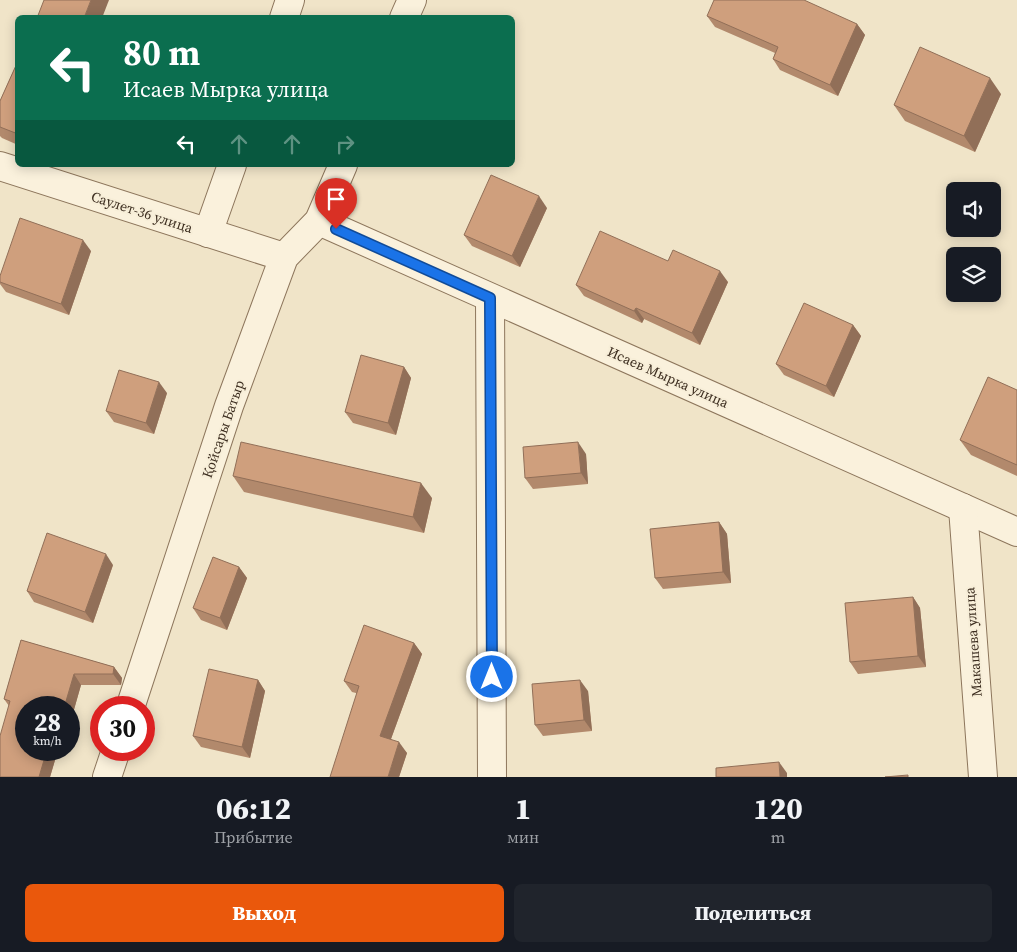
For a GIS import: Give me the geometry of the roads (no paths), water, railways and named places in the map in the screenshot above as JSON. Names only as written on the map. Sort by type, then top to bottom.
[{"type":"street","points":[[285,15],[290,0]]},
{"type":"street","points":[[405,15],[412,0]]},
{"type":"street","name":"Саулет-36 улица","points":[[0,166],[284,257]]},
{"type":"street","points":[[208,233],[231,167]]},
{"type":"street","name":"Қойсары Батыр","points":[[134,696],[230,406],[284,257],[320,221],[342,167]]},
{"type":"street","name":"Исаев Мырка улица","points":[[320,221],[1017,532]]},
{"type":"street","points":[[490,298],[492,777]]},
{"type":"street","name":"Макашева улица","points":[[962,508],[983,777]]},
{"type":"street","points":[[107,777],[112,761]]}]
